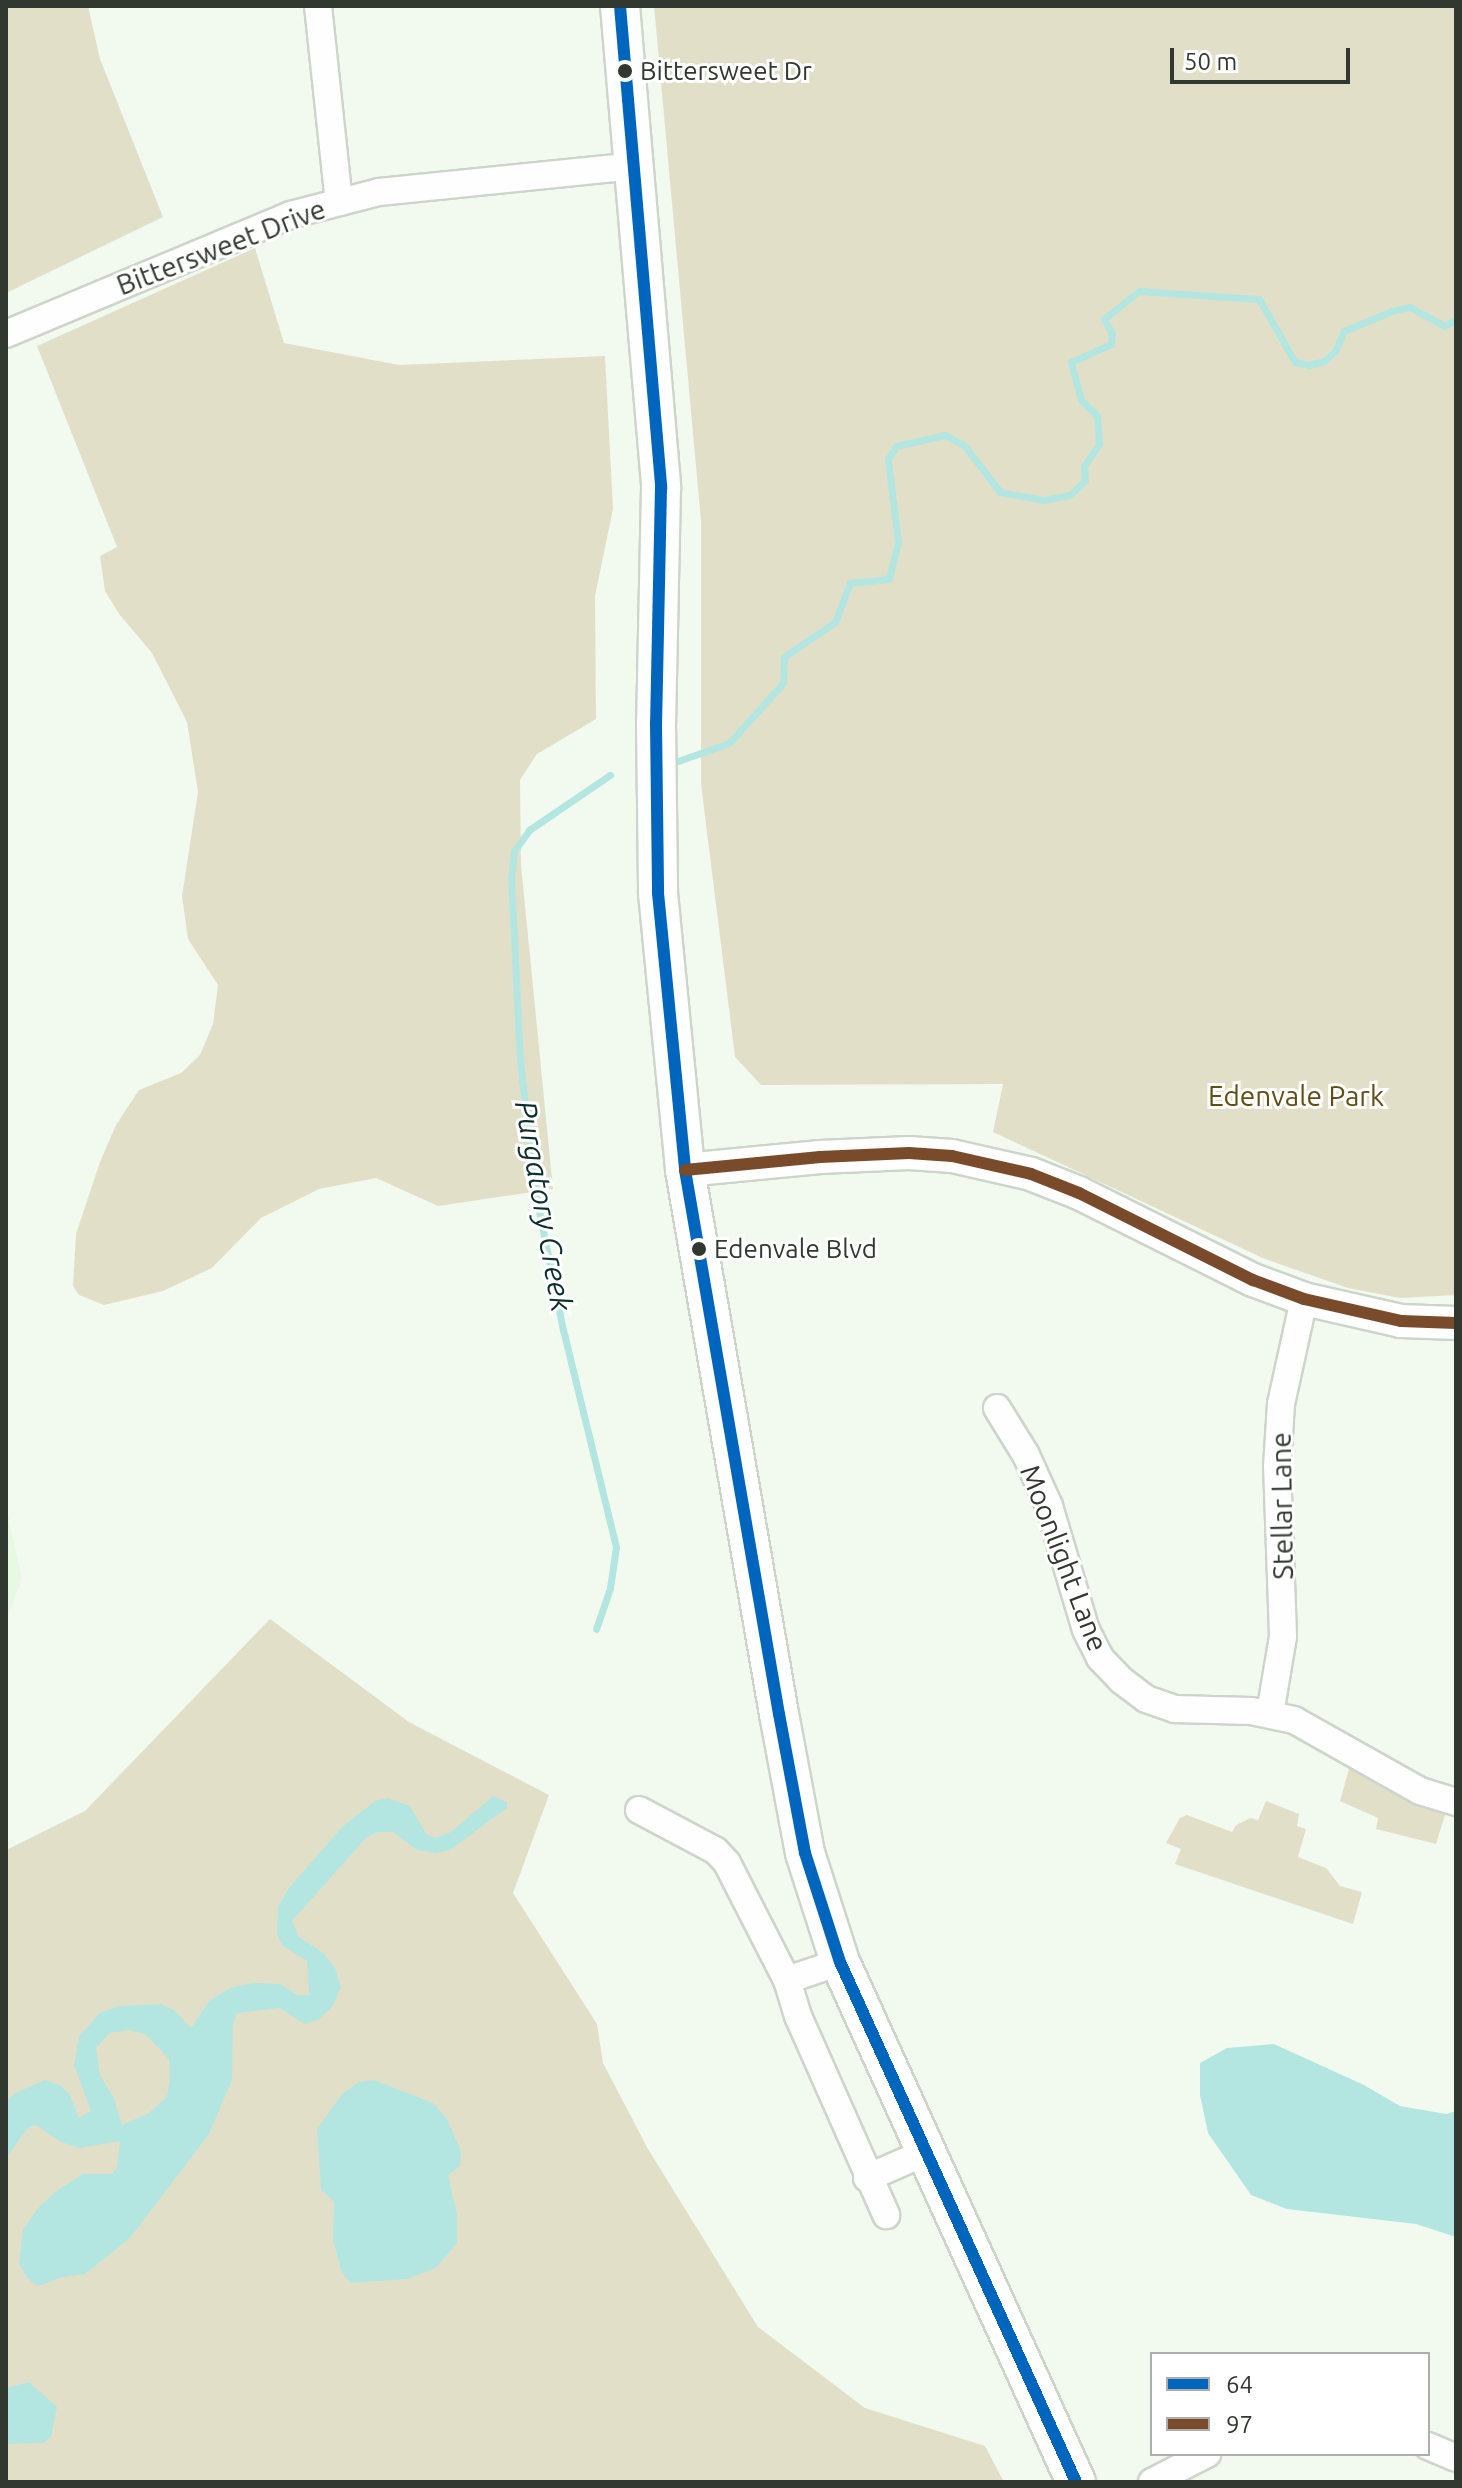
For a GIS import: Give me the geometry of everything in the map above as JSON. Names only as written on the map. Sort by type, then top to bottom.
[{"type":"main road","points":[[620,6],[661,488],[656,723],[658,893],[685,1170],[805,1853],[840,1962],[924,2153],[1076,2482]]},
{"type":"street","points":[[318,6],[339,202]]},
{"type":"street","name":"Bittersweet Drive","points":[[6,334],[205,248],[290,215],[379,192],[470,180],[634,166]]},
{"type":"street","points":[[685,1170],[820,1157],[909,1153],[952,1156],[1031,1174],[1079,1193],[1253,1280],[1304,1299],[1401,1321],[1456,1323]]},
{"type":"street","name":"Stellar Lane","points":[[1270,1714],[1283,1636],[1277,1467],[1281,1404],[1304,1299]]},
{"type":"street","name":"Moonlight Lane","points":[[997,1408],[1026,1455],[1049,1506],[1086,1630],[1100,1658],[1121,1680],[1146,1699],[1175,1709],[1270,1714],[1294,1720],[1420,1791],[1456,1802]]},
{"type":"street","points":[[639,1810],[716,1851],[727,1863],[787,1980],[798,2016],[867,2178],[886,2215]]},
{"type":"street","points":[[787,1980],[840,1962]]},
{"type":"street","points":[[867,2178],[924,2153]]},
{"type":"street","points":[[1430,2447],[1456,2458]]},
{"type":"street","points":[[1152,2482],[1203,2456]]},
{"type":"shaded area","points":[[6,1506],[22,1579],[6,1622]]},
{"type":"green space","points":[[6,6],[88,6],[100,59],[163,217],[6,293]]},
{"type":"green space","name":"Edenvale Park","points":[[654,6],[1456,6],[1456,1295],[1400,1298],[1348,1288],[1265,1259],[993,1132],[1003,1084],[761,1085],[735,1057],[701,784],[701,521]]},
{"type":"green space","points":[[255,248],[284,343],[399,365],[605,356],[613,509],[595,596],[596,719],[537,754],[520,780],[521,865],[553,1189],[438,1206],[376,1178],[319,1189],[261,1218],[212,1268],[163,1291],[104,1305],[79,1295],[73,1286],[76,1234],[100,1162],[116,1125],[139,1090],[181,1073],[200,1055],[213,1024],[218,985],[188,939],[182,896],[198,792],[187,722],[152,653],[119,614],[105,591],[100,556],[117,547],[37,346]]},
{"type":"green space","points":[[270,1619],[409,1722],[549,1795],[513,1893],[597,2024],[603,2063],[648,2149],[758,2327],[865,2408],[985,2446],[1004,2482],[6,2482],[6,1850],[85,1811]]},
{"type":"green space","points":[[1350,1765],[1403,1796],[1446,1812],[1436,1844],[1376,1829],[1378,1818],[1340,1801]]},
{"type":"green space","points":[[1266,1801],[1299,1814],[1297,1826],[1306,1829],[1298,1857],[1326,1868],[1340,1886],[1362,1892],[1353,1924],[1175,1864],[1181,1849],[1166,1843],[1180,1818],[1187,1815],[1232,1832],[1236,1825],[1251,1818],[1258,1820]]},
{"type":"water","points":[[493,1796],[507,1802],[507,1808],[450,1850],[436,1853],[417,1850],[393,1832],[378,1832],[366,1838],[292,1921],[299,1937],[322,1952],[335,1968],[341,1987],[332,2007],[318,2020],[305,2024],[279,2008],[237,2013],[233,2024],[232,2080],[209,2134],[130,2238],[85,2274],[63,2277],[38,2286],[27,2278],[19,2263],[23,2230],[38,2208],[59,2189],[83,2174],[112,2174],[117,2167],[120,2141],[79,2148],[61,2142],[36,2125],[28,2128],[6,2158],[6,2102],[15,2093],[45,2080],[60,2085],[69,2093],[79,2118],[91,2111],[74,2065],[79,2036],[101,2012],[119,2006],[161,2004],[174,2010],[191,2028],[209,2001],[230,1988],[252,1983],[280,1984],[298,1995],[309,1995],[307,1961],[282,1945],[277,1934],[278,1907],[288,1889],[342,1827],[375,1801],[388,1798],[410,1806],[426,1834],[435,1838],[451,1832]],"holes":[[[129,2030],[145,2034],[169,2059],[167,2097],[149,2113],[122,2125],[114,2098],[100,2075],[96,2048],[110,2033]]]},
{"type":"water","points":[[1274,2044],[1364,2085],[1400,2106],[1446,2114],[1456,2111],[1456,2237],[1416,2224],[1287,2209],[1251,2195],[1208,2133],[1200,2095],[1200,2063],[1227,2048]]},
{"type":"water","points":[[374,2080],[433,2103],[447,2119],[461,2151],[460,2166],[448,2175],[457,2214],[457,2243],[436,2268],[407,2279],[351,2283],[342,2273],[333,2240],[334,2202],[321,2190],[317,2129],[342,2094],[359,2082]]},
{"type":"water","points":[[29,2382],[57,2407],[51,2437],[43,2443],[6,2444],[6,2388]]},
{"type":"waterway","name":"Purgatory Creek","points":[[678,761],[729,743],[783,683],[784,657],[835,622],[850,583],[889,579],[898,543],[888,459],[896,446],[945,435],[964,445],[1000,492],[1043,500],[1070,495],[1085,480],[1084,466],[1099,444],[1097,416],[1081,400],[1071,362],[1111,344],[1112,333],[1104,319],[1139,291],[1259,299],[1295,362],[1309,365],[1324,361],[1335,351],[1344,331],[1392,311],[1410,307],[1444,326],[1456,320]]},
{"type":"waterway","name":"Purgatory Creek","points":[[596,1629],[610,1588],[616,1547],[563,1330],[535,1191],[520,1061],[511,880],[514,851],[529,830],[610,775]]},
{"type":"transit line","name":"64","points":[[620,6],[661,488],[656,723],[658,893],[685,1170],[779,1714],[805,1853],[840,1962],[1076,2482]]},
{"type":"transit line","name":"97","points":[[685,1170],[820,1157],[909,1153],[952,1156],[1031,1174],[1079,1193],[1253,1280],[1304,1299],[1401,1321],[1456,1323]]},
{"type":"place","name":"Bittersweet Dr","points":[[625,71]]},
{"type":"place","name":"Edenvale Blvd","points":[[699,1249]]}]
